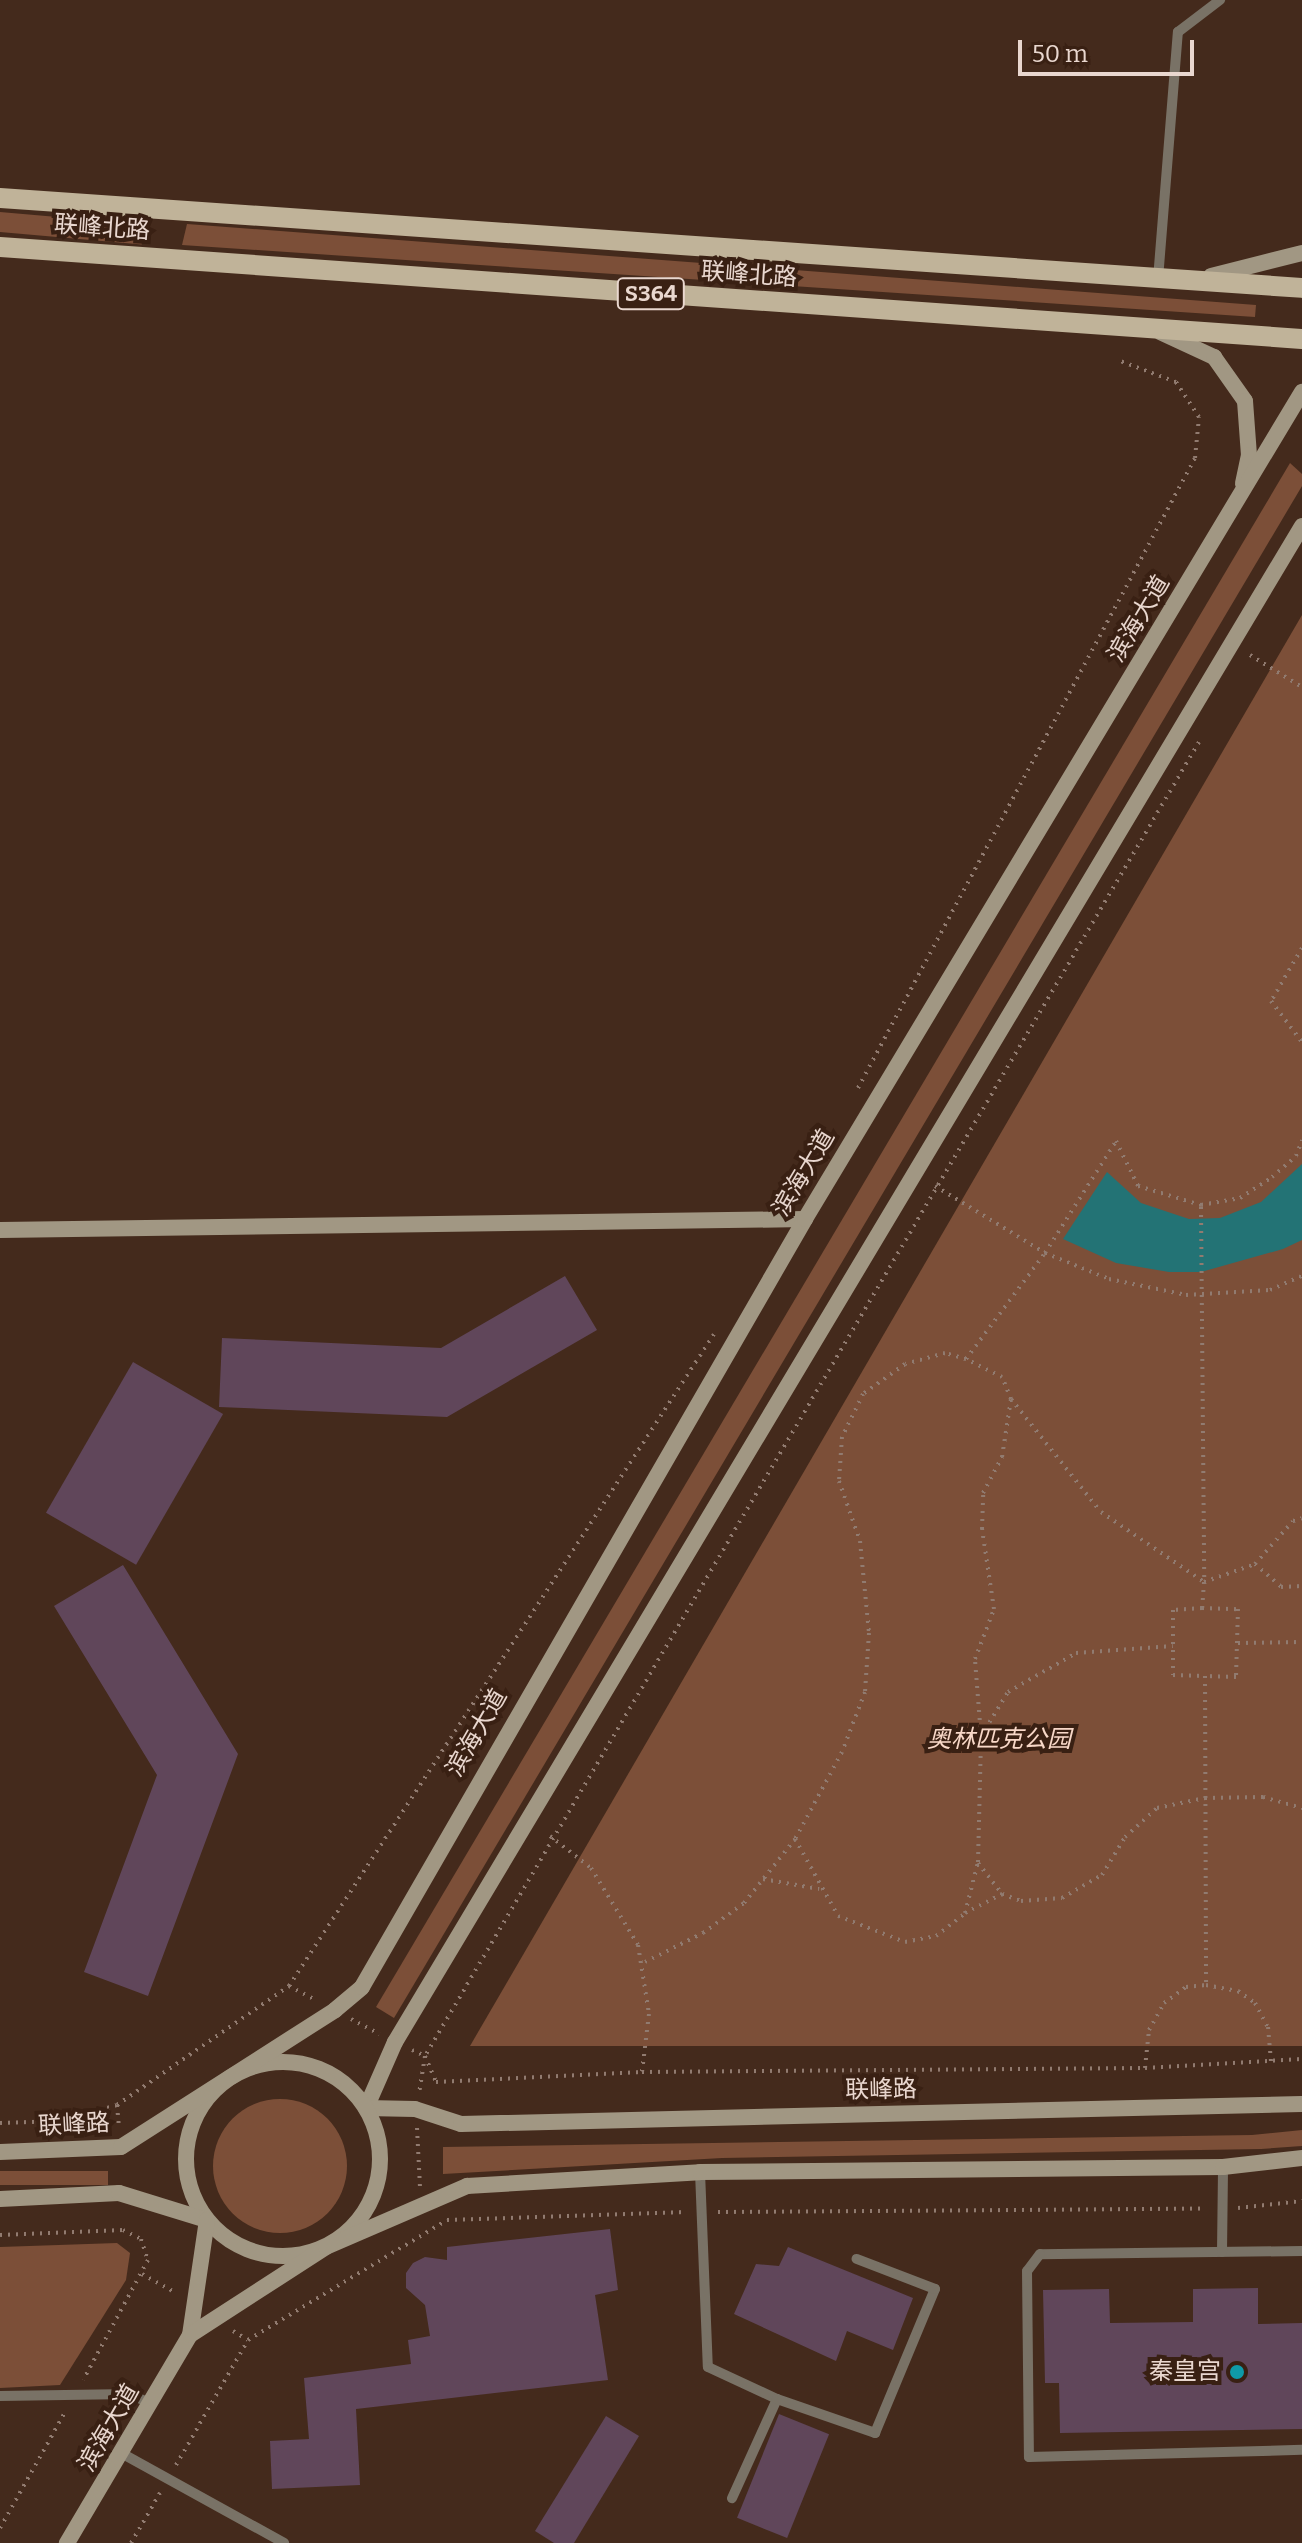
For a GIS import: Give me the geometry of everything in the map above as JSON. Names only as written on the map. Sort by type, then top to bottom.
[{"type":"main road","name":"联峰北路","points":[[0,198],[1157,281],[1302,288]]},
{"type":"main road","name":"联峰北路","points":[[0,247],[1302,339]]},
{"type":"main road","points":[[1157,281],[1226,275],[1302,253]]},
{"type":"main road","points":[[1158,331],[1214,357],[1245,401],[1249,455],[1240,498]]},
{"type":"main road","name":"滨海大道","points":[[225,2081],[335,2010],[362,1987],[805,1219],[1302,392]]},
{"type":"main road","points":[[366,2108],[395,2042],[420,2009],[1302,526]]},
{"type":"main road","points":[[0,1230],[805,1219]]},
{"type":"main road","points":[[190,2335],[326,2247],[352,2228],[371,2201],[380,2170],[379,2138],[366,2108],[345,2084],[317,2068],[296,2064],[253,2067],[225,2081],[203,2103],[190,2132],[185,2163],[192,2193],[207,2220],[232,2242],[262,2254],[294,2256],[326,2247],[421,2209],[467,2186],[700,2172],[1223,2167],[1302,2158]]},
{"type":"main road","name":"联峰路","points":[[0,2152],[121,2147],[148,2134],[225,2081]]},
{"type":"main road","name":"联峰路","points":[[366,2108],[415,2109],[461,2124],[1302,2104]]},
{"type":"main road","points":[[0,2199],[119,2193],[207,2220]]},
{"type":"main road","points":[[190,2335],[207,2220]]},
{"type":"main road","name":"滨海大道","points":[[67,2543],[123,2454],[190,2335]]},
{"type":"lane","points":[[1157,281],[1178,32],[1220,0]]},
{"type":"lane","points":[[1222,2252],[1223,2167]]},
{"type":"lane","points":[[700,2172],[708,2367],[777,2399],[875,2433],[935,2289],[857,2259]]},
{"type":"lane","points":[[1302,2251],[1040,2254],[1027,2271],[1029,2457],[1302,2450]]},
{"type":"lane","points":[[0,2396],[130,2394],[151,2404]]},
{"type":"lane","points":[[732,2498],[777,2399]]},
{"type":"lane","points":[[123,2454],[284,2543]]},
{"type":"path","points":[[856,1092],[1195,458],[1199,417],[1176,382],[1120,361]]},
{"type":"path","points":[[1242,669],[1257,643]]},
{"type":"path","points":[[1250,655],[1302,687]]},
{"type":"path","points":[[418,2238],[421,2209],[415,2109],[425,2056],[550,1836],[1201,737]]},
{"type":"path","points":[[1302,948],[1271,1001],[1302,1042]]},
{"type":"path","points":[[966,1359],[1045,1253],[1116,1141],[1138,1186],[1201,1205],[1240,1198],[1296,1156],[1302,1140]]},
{"type":"path","points":[[935,1186],[1045,1253],[1109,1279],[1201,1294],[1270,1290],[1302,1276]]},
{"type":"path","points":[[1201,1205],[1202,1608]]},
{"type":"path","points":[[0,2123],[61,2121],[117,2105],[289,1986],[719,1325]]},
{"type":"path","points":[[644,1963],[703,1933],[744,1903],[795,1839],[842,1752],[865,1692],[869,1633],[860,1541],[839,1481],[842,1437],[863,1394],[905,1364],[945,1353],[966,1359],[1002,1377],[1011,1399],[1101,1512],[1204,1582]]},
{"type":"path","points":[[965,1913],[978,1862],[981,1736],[975,1659],[994,1609],[982,1529],[983,1493],[1002,1457],[1011,1399]]},
{"type":"path","points":[[1204,1582],[1255,1564],[1293,1521],[1302,1518]]},
{"type":"path","points":[[1255,1564],[1281,1587],[1302,1586]]},
{"type":"path","points":[[1238,1609],[1238,1643],[1236,1677],[1173,1675],[1173,1610],[1238,1609]]},
{"type":"path","points":[[1238,1643],[1302,1642]]},
{"type":"path","points":[[981,1736],[1008,1692],[1076,1653],[1173,1646]]},
{"type":"path","points":[[1205,1676],[1206,1985]]},
{"type":"path","points":[[978,1862],[1002,1894],[1021,1901],[1062,1898],[1102,1875],[1125,1837],[1157,1808],[1205,1798],[1263,1797],[1302,1808]]},
{"type":"path","points":[[550,1836],[591,1868],[617,1904],[644,1963],[649,2014],[642,2072]]},
{"type":"path","points":[[795,1839],[819,1889],[838,1916],[905,1942],[936,1936],[965,1913],[1002,1894]]},
{"type":"path","points":[[763,1879],[819,1889]]},
{"type":"path","points":[[1145,2068],[1149,2030],[1164,2003],[1186,1987],[1206,1985],[1238,1991],[1255,2003],[1268,2027],[1271,2062]]},
{"type":"path","points":[[289,1986],[425,2056],[436,2082],[642,2072],[1145,2068],[1302,2059]]},
{"type":"path","points":[[131,2543],[248,2340],[447,2220],[702,2212],[1222,2209],[1302,2201]]},
{"type":"path","points":[[0,2235],[123,2230],[141,2239],[148,2260],[0,2528]]},
{"type":"green space","points":[[0,212],[143,225],[142,244],[0,232]]},
{"type":"green space","points":[[187,224],[1256,305],[1255,317],[182,245]]},
{"type":"green space","points":[[1290,463],[1302,474],[1302,486],[394,2018],[376,2007]]},
{"type":"green space","name":"奥林匹克公园","points":[[1302,615],[1302,2046],[470,2046]]},
{"type":"green space","points":[[280,2099],[306,2104],[327,2119],[342,2140],[347,2166],[342,2192],[327,2213],[306,2228],[280,2233],[254,2228],[233,2213],[218,2192],[213,2166],[218,2140],[233,2119],[254,2104]]},
{"type":"green space","points":[[1302,2130],[1302,2146],[1261,2149],[722,2158],[443,2174],[443,2147],[1252,2135]]},
{"type":"green space","points":[[0,2171],[108,2171],[108,2185],[0,2185]]},
{"type":"green space","points":[[117,2243],[130,2253],[126,2280],[60,2385],[0,2388],[0,2247]]},
{"type":"water","points":[[1302,1164],[1302,1240],[1283,1249],[1201,1272],[1169,1272],[1116,1263],[1063,1239],[1107,1172],[1141,1203],[1189,1219],[1220,1218],[1261,1202]]},
{"type":"building","points":[[565,1276],[597,1330],[447,1417],[219,1407],[222,1338],[441,1348]]},
{"type":"building","points":[[133,1362],[223,1414],[136,1565],[46,1513]]},
{"type":"building","points":[[123,1565],[238,1754],[148,1996],[84,1972],[157,1775],[54,1606]]},
{"type":"building","points":[[610,2229],[618,2290],[595,2295],[608,2380],[356,2409],[360,2485],[272,2489],[270,2441],[309,2439],[304,2378],[411,2364],[408,2340],[430,2336],[425,2305],[406,2288],[406,2273],[413,2263],[425,2257],[447,2260],[447,2247]]},
{"type":"building","points":[[788,2247],[913,2298],[893,2350],[847,2331],[836,2361],[734,2314],[756,2264],[779,2266]]},
{"type":"building","points":[[1258,2288],[1258,2324],[1302,2323],[1302,2429],[1060,2433],[1059,2383],[1045,2383],[1043,2290],[1109,2289],[1110,2323],[1193,2322],[1193,2289]]},
{"type":"building","points":[[779,2414],[829,2434],[787,2538],[737,2518]]},
{"type":"building","points":[[606,2416],[639,2436],[574,2543],[554,2543],[535,2531]]},
{"type":"place","name":"秦皇宫","points":[[1237,2372]]}]
